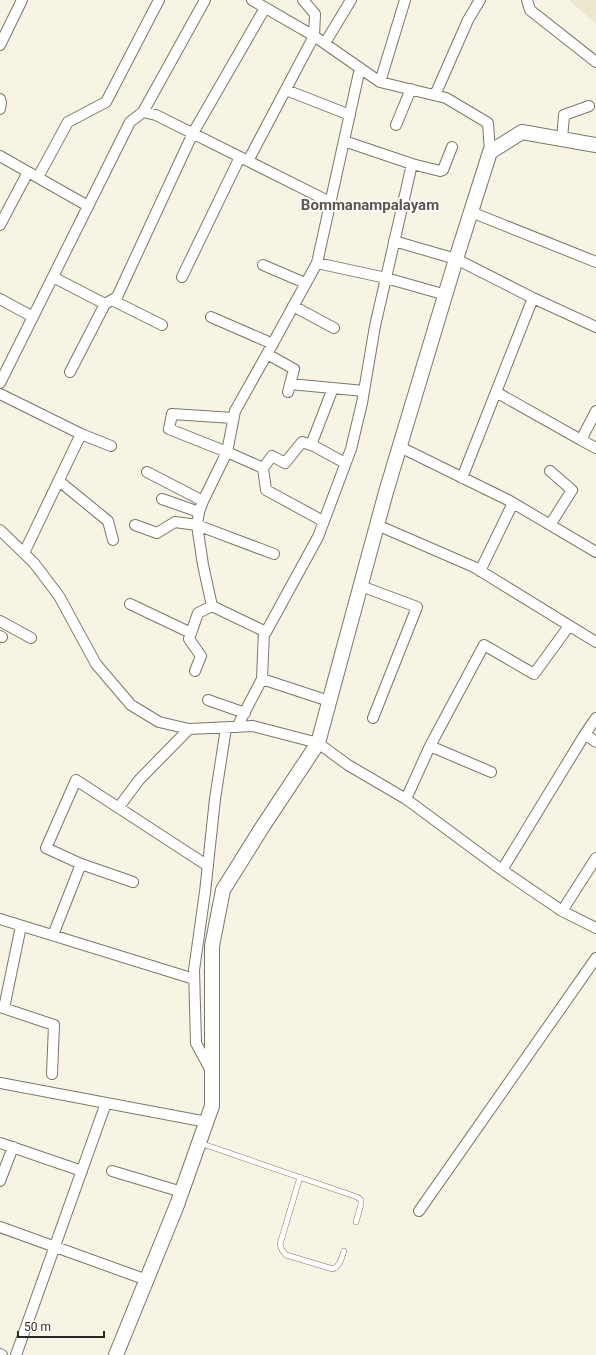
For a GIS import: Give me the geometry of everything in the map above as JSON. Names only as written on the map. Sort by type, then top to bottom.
[{"type":"street","points":[[0,45],[22,0]]},
{"type":"street","points":[[38,177],[68,122],[106,102],[159,0]]},
{"type":"street","points":[[0,383],[130,122],[143,112],[205,0]]},
{"type":"street","points":[[116,1355],[182,1192],[212,1106],[212,946],[223,890],[318,743],[377,525],[456,259],[490,152],[488,124],[446,98],[380,82],[325,43],[252,0]]},
{"type":"street","points":[[182,277],[244,159],[286,90],[314,36],[315,14],[303,0]]},
{"type":"street","points":[[325,43],[351,0]]},
{"type":"street","points":[[380,82],[405,0]]},
{"type":"street","points":[[435,95],[468,20],[480,0]]},
{"type":"street","points":[[526,0],[530,10],[596,62]]},
{"type":"street","points":[[70,372],[108,302],[117,297],[193,133],[265,8]]},
{"type":"street","points":[[212,606],[203,565],[197,525],[199,512],[227,452],[234,411],[273,344],[317,263],[360,68]]},
{"type":"street","points":[[396,125],[411,89]]},
{"type":"street","points":[[286,90],[350,115]]},
{"type":"street","points":[[0,100],[0,109]]},
{"type":"street","points":[[562,139],[564,115],[589,106]]},
{"type":"street","points":[[143,112],[156,115],[330,202]]},
{"type":"street","points":[[490,152],[522,132],[596,145]]},
{"type":"street","points":[[344,141],[412,164],[440,171],[443,170],[452,147]]},
{"type":"street","points":[[0,156],[88,206]]},
{"type":"street","points":[[264,631],[266,632],[318,537],[350,449],[364,391],[375,326],[412,164]]},
{"type":"street","points":[[0,224],[28,172]]},
{"type":"street","points":[[471,212],[596,262]]},
{"type":"street","points":[[394,242],[456,259],[533,298],[596,327]]},
{"type":"street","points":[[317,263],[386,278],[446,295]]},
{"type":"street","points":[[263,265],[305,283]]},
{"type":"street","points":[[53,277],[162,325]]},
{"type":"street","points":[[462,478],[533,298]]},
{"type":"street","points":[[0,299],[33,316]]},
{"type":"street","points":[[293,306],[334,328]]},
{"type":"street","points":[[211,317],[273,344]]},
{"type":"street","points":[[267,354],[294,369],[289,388],[333,388],[364,391]]},
{"type":"street","points":[[311,445],[333,388]]},
{"type":"street","points":[[496,392],[596,448]]},
{"type":"street","points":[[0,394],[81,434],[111,446]]},
{"type":"street","points":[[581,440],[596,411]]},
{"type":"street","points":[[233,418],[172,414],[169,429],[263,468]]},
{"type":"street","points":[[24,553],[81,434]]},
{"type":"street","points":[[323,521],[266,490],[263,468],[272,456],[285,463],[302,442],[311,445],[345,463]]},
{"type":"street","points":[[400,447],[513,503],[596,552]]},
{"type":"street","points":[[550,471],[572,490],[550,525]]},
{"type":"street","points":[[147,472],[203,501]]},
{"type":"street","points":[[59,481],[108,521],[113,540]]},
{"type":"street","points":[[162,499],[199,512]]},
{"type":"street","points":[[480,570],[513,503]]},
{"type":"street","points":[[135,525],[157,533],[175,522],[197,525],[274,554]]},
{"type":"street","points":[[377,525],[480,570],[596,642]]},
{"type":"street","points":[[0,530],[34,563],[59,596],[96,664],[131,705],[159,722],[189,730],[253,726],[318,743],[348,765],[406,799],[502,870],[562,911],[596,928]]},
{"type":"street","points":[[360,586],[417,608],[373,718]]},
{"type":"street","points":[[130,604],[191,633]]},
{"type":"street","points":[[212,606],[264,631]]},
{"type":"street","points":[[195,671],[201,656],[189,639],[198,613],[212,606]]},
{"type":"street","points":[[0,621],[30,638]]},
{"type":"street","points":[[406,799],[430,746],[484,645],[534,674],[569,626]]},
{"type":"street","points":[[237,727],[262,679],[264,631]]},
{"type":"street","points":[[262,679],[329,701]]},
{"type":"street","points":[[208,700],[245,713]]},
{"type":"street","points":[[502,870],[596,718]]},
{"type":"street","points":[[212,1075],[196,1043],[194,970],[208,866],[215,799],[226,728]]},
{"type":"street","points":[[118,808],[139,780],[189,730]]},
{"type":"street","points":[[585,734],[596,742]]},
{"type":"street","points":[[430,746],[491,772]]},
{"type":"street","points":[[133,882],[81,864],[46,848],[76,780],[208,866]]},
{"type":"street","points":[[562,911],[596,858]]},
{"type":"street","points":[[53,936],[81,864]]},
{"type":"street","points":[[0,919],[194,979]]},
{"type":"street","points":[[21,926],[2,1008],[54,1025],[52,1074]]},
{"type":"street","points":[[419,1211],[596,958]]},
{"type":"street","points":[[0,1083],[207,1122]]},
{"type":"street","points":[[16,1355],[56,1247],[106,1103]]},
{"type":"street","points":[[0,1143],[82,1171]]},
{"type":"street","points":[[0,1181],[13,1147]]},
{"type":"street","points":[[112,1171],[182,1192]]},
{"type":"street","points":[[0,1227],[147,1280]]},
{"type":"lane","points":[[199,1143],[300,1177],[361,1200],[356,1222]]},
{"type":"lane","points":[[300,1177],[280,1244],[282,1250],[286,1255],[332,1270],[337,1267],[344,1252]]},
{"type":"shaded area","points":[[569,0],[596,0],[596,24]]},
{"type":"district","name":"Bommanampalayam","points":[[370,205]]}]
